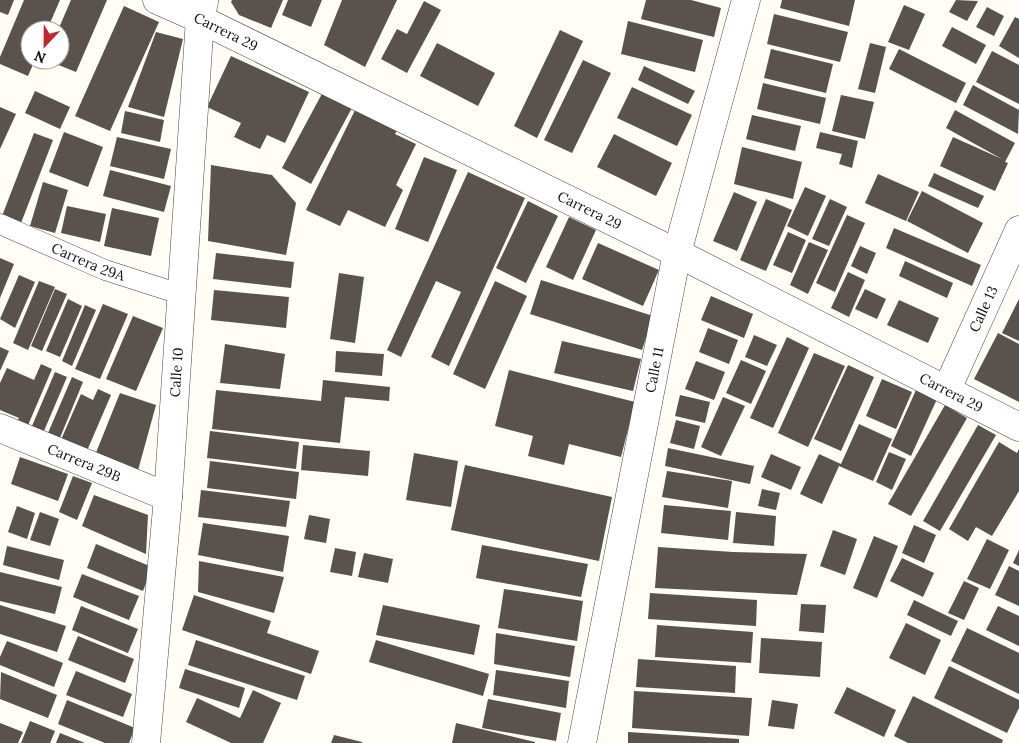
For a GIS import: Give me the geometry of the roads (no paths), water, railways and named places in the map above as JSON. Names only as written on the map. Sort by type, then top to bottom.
[{"type":"street","name":"Carrera 29","points":[[157,0],[202,9],[1019,427]]},
{"type":"street","name":"Calle 11","points":[[582,743],[678,253],[746,0]]},
{"type":"street","name":"Calle 10","points":[[146,743],[168,498],[180,294],[202,9]]},
{"type":"street","name":"Calle 13","points":[[947,389],[1019,230]]},
{"type":"street","name":"Carrera 29B","points":[[1,434],[168,498]]},
{"type":"lane","name":"Carrera 29A","points":[[0,224],[105,270],[180,294]]}]
